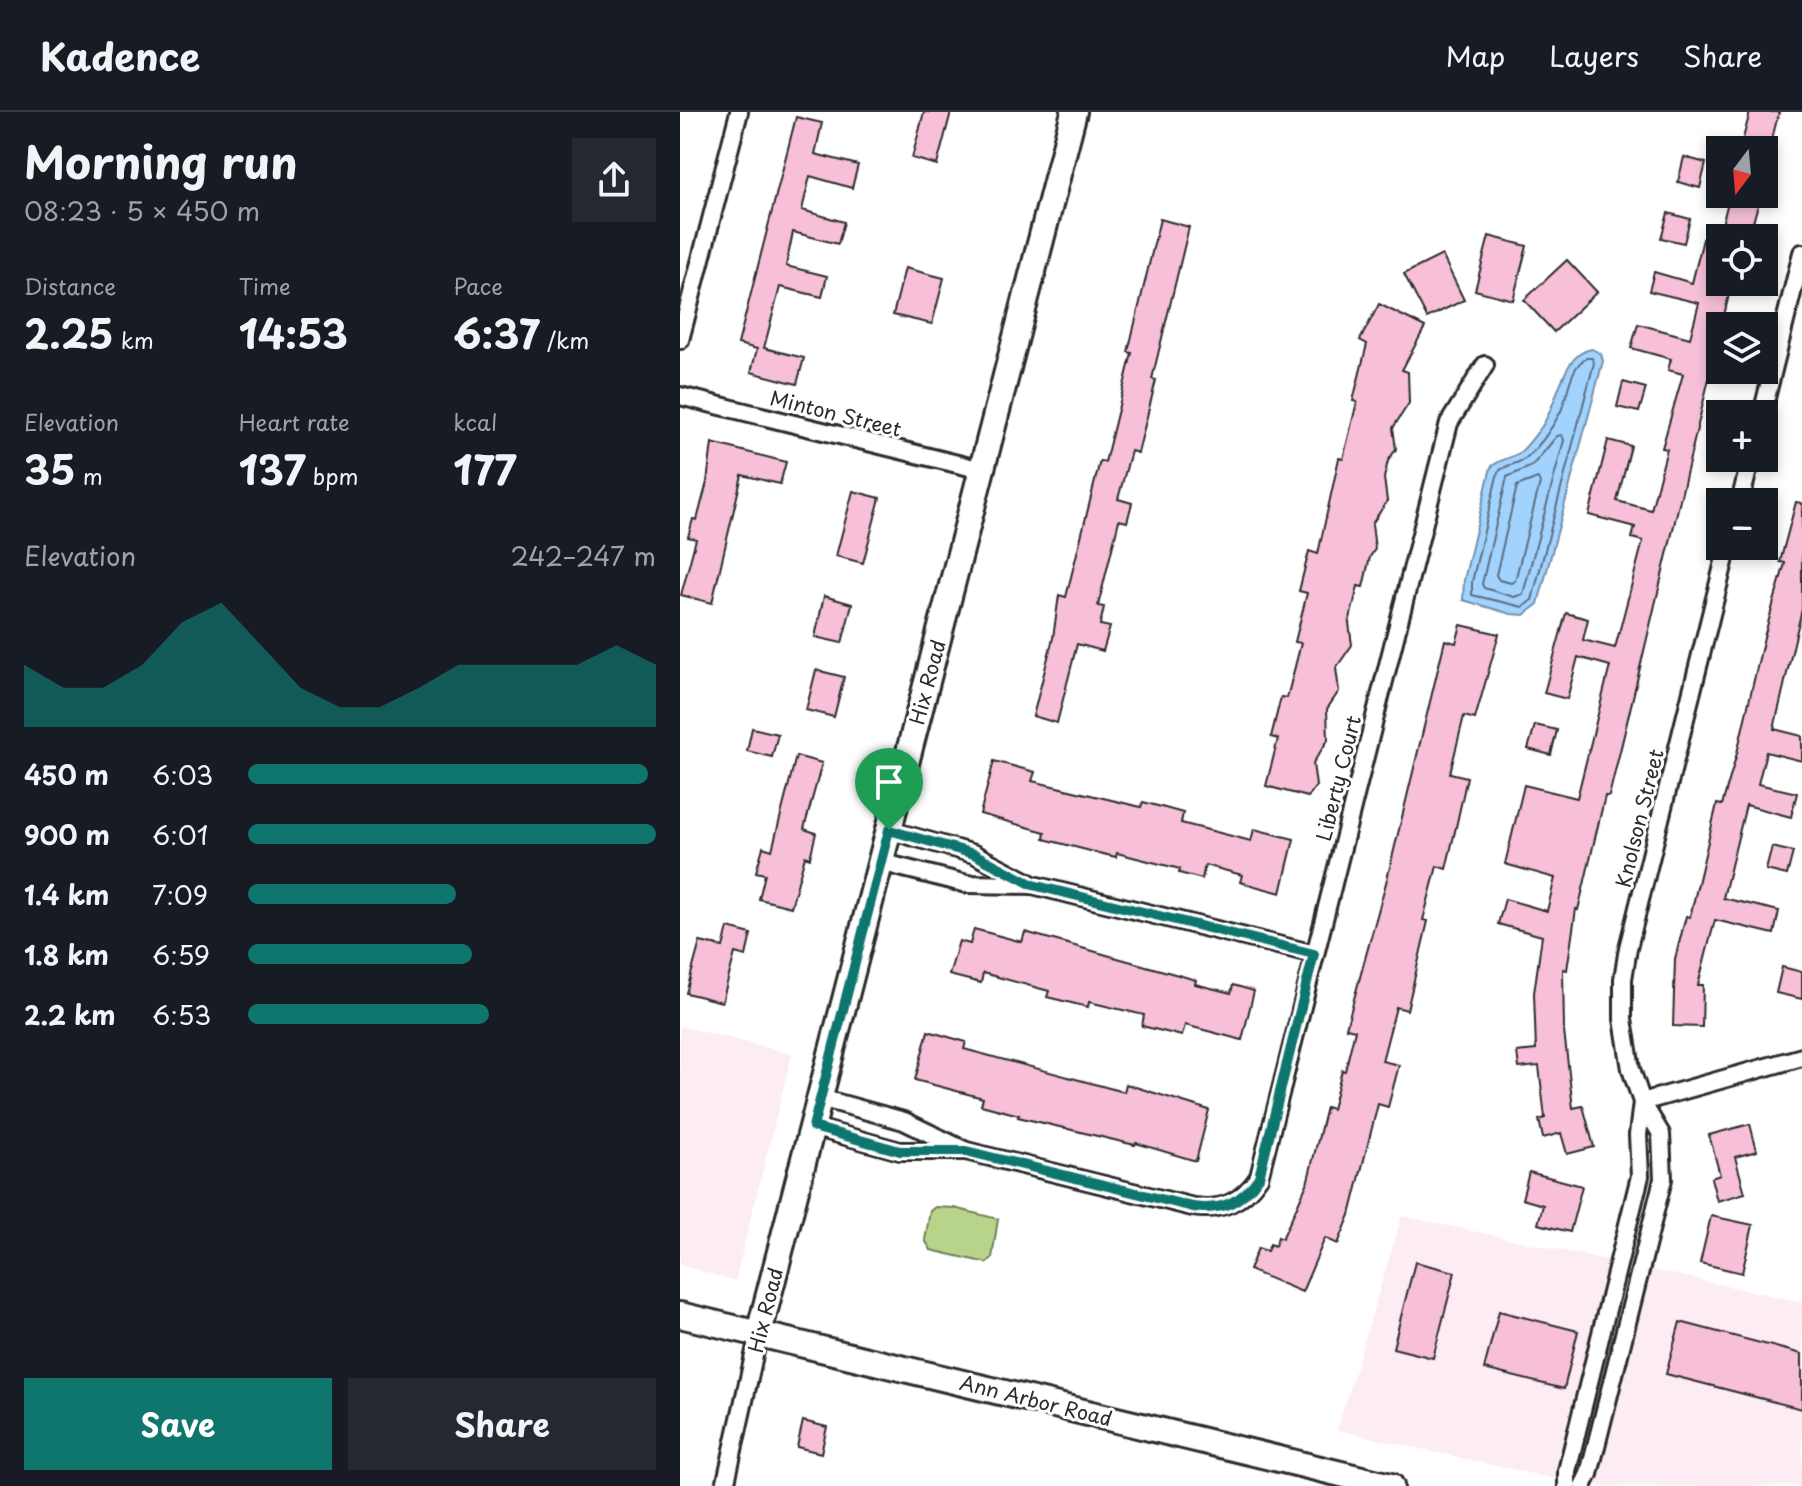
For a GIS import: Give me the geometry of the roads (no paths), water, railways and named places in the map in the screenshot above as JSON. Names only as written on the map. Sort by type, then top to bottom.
[{"type":"street","points":[[680,340],[739,112]]},
{"type":"street","name":"Hix Road","points":[[725,1486],[759,1333],[1074,112]]},
{"type":"street","points":[[1765,400],[1802,253]]},
{"type":"street","name":"Liberty Court","points":[[966,1151],[1193,1207],[1226,1207],[1250,1191],[1259,1177],[1449,423],[1485,365]]},
{"type":"street","name":"Minton Street","points":[[680,396],[982,470]]},
{"type":"street","name":"Knolson Street","points":[[1583,1486],[1597,1445],[1663,1179],[1661,1134],[1642,1102],[1631,1069],[1623,1019],[1623,979],[1628,948],[1725,560]]},
{"type":"street","points":[[889,830],[974,854],[1033,885]]},
{"type":"street","points":[[880,862],[967,884],[1033,885],[1314,954]]},
{"type":"street","points":[[1642,1102],[1802,1057]]},
{"type":"street","points":[[820,1098],[904,1121],[966,1151]]},
{"type":"street","name":"Knolson Street","points":[[1567,1486],[1575,1439],[1640,1176],[1638,1135],[1642,1102]]},
{"type":"street","points":[[813,1127],[900,1151],[966,1151]]},
{"type":"street","points":[[1608,1305],[1630,1311]]},
{"type":"street","name":"Ann Arbor Road","points":[[680,1315],[1391,1486]]},
{"type":"street","points":[[1575,1439],[1597,1445]]},
{"type":"water","points":[[1592,349],[1601,354],[1603,361],[1538,604],[1524,615],[1463,600],[1464,580],[1491,467],[1519,453],[1527,445],[1546,419],[1566,370],[1581,353]]}]
